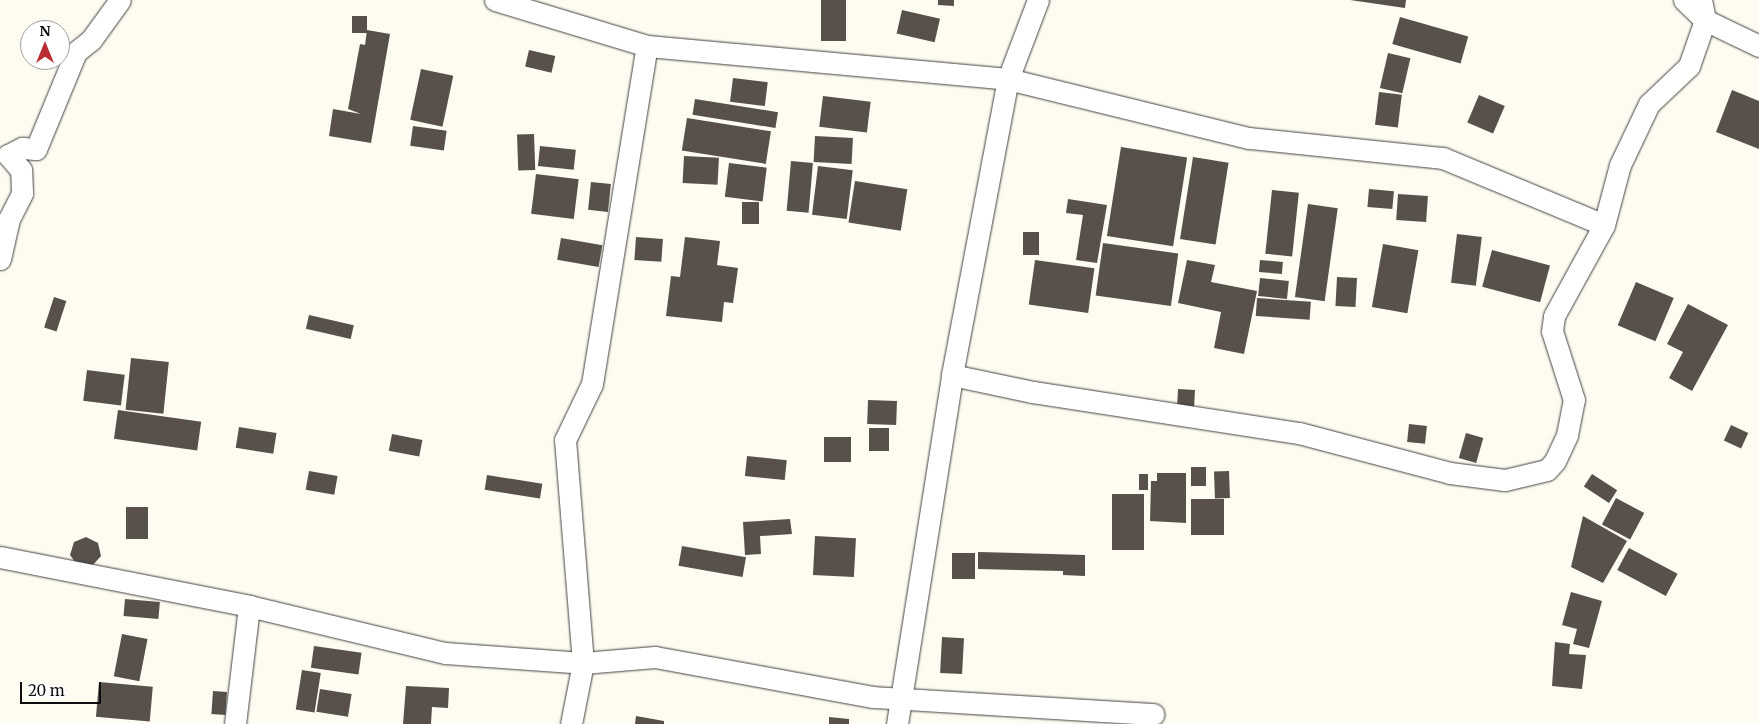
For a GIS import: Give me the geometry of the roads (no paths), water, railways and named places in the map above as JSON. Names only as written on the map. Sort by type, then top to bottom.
[{"type":"street","points":[[0,260],[9,219],[22,193],[21,170],[8,155],[22,148],[36,149],[76,52],[91,40],[120,0]]},
{"type":"street","points":[[495,0],[647,46],[1008,79],[1249,138],[1443,158],[1604,225]]},
{"type":"street","points":[[897,724],[952,375],[1008,79],[1038,0]]},
{"type":"street","points":[[1684,0],[1759,46]]},
{"type":"street","points":[[952,375],[1033,392],[1299,432],[1450,473],[1505,480],[1547,470],[1555,462],[1567,435],[1574,400],[1552,331],[1554,316],[1604,225],[1620,165],[1649,104],[1689,66],[1703,10]]},
{"type":"street","points":[[571,724],[583,663],[565,440],[592,384],[647,46]]},
{"type":"street","points":[[0,557],[249,606],[445,654],[583,663],[655,657],[873,697],[901,697],[1153,714]]},
{"type":"street","points":[[235,724],[249,606]]}]
